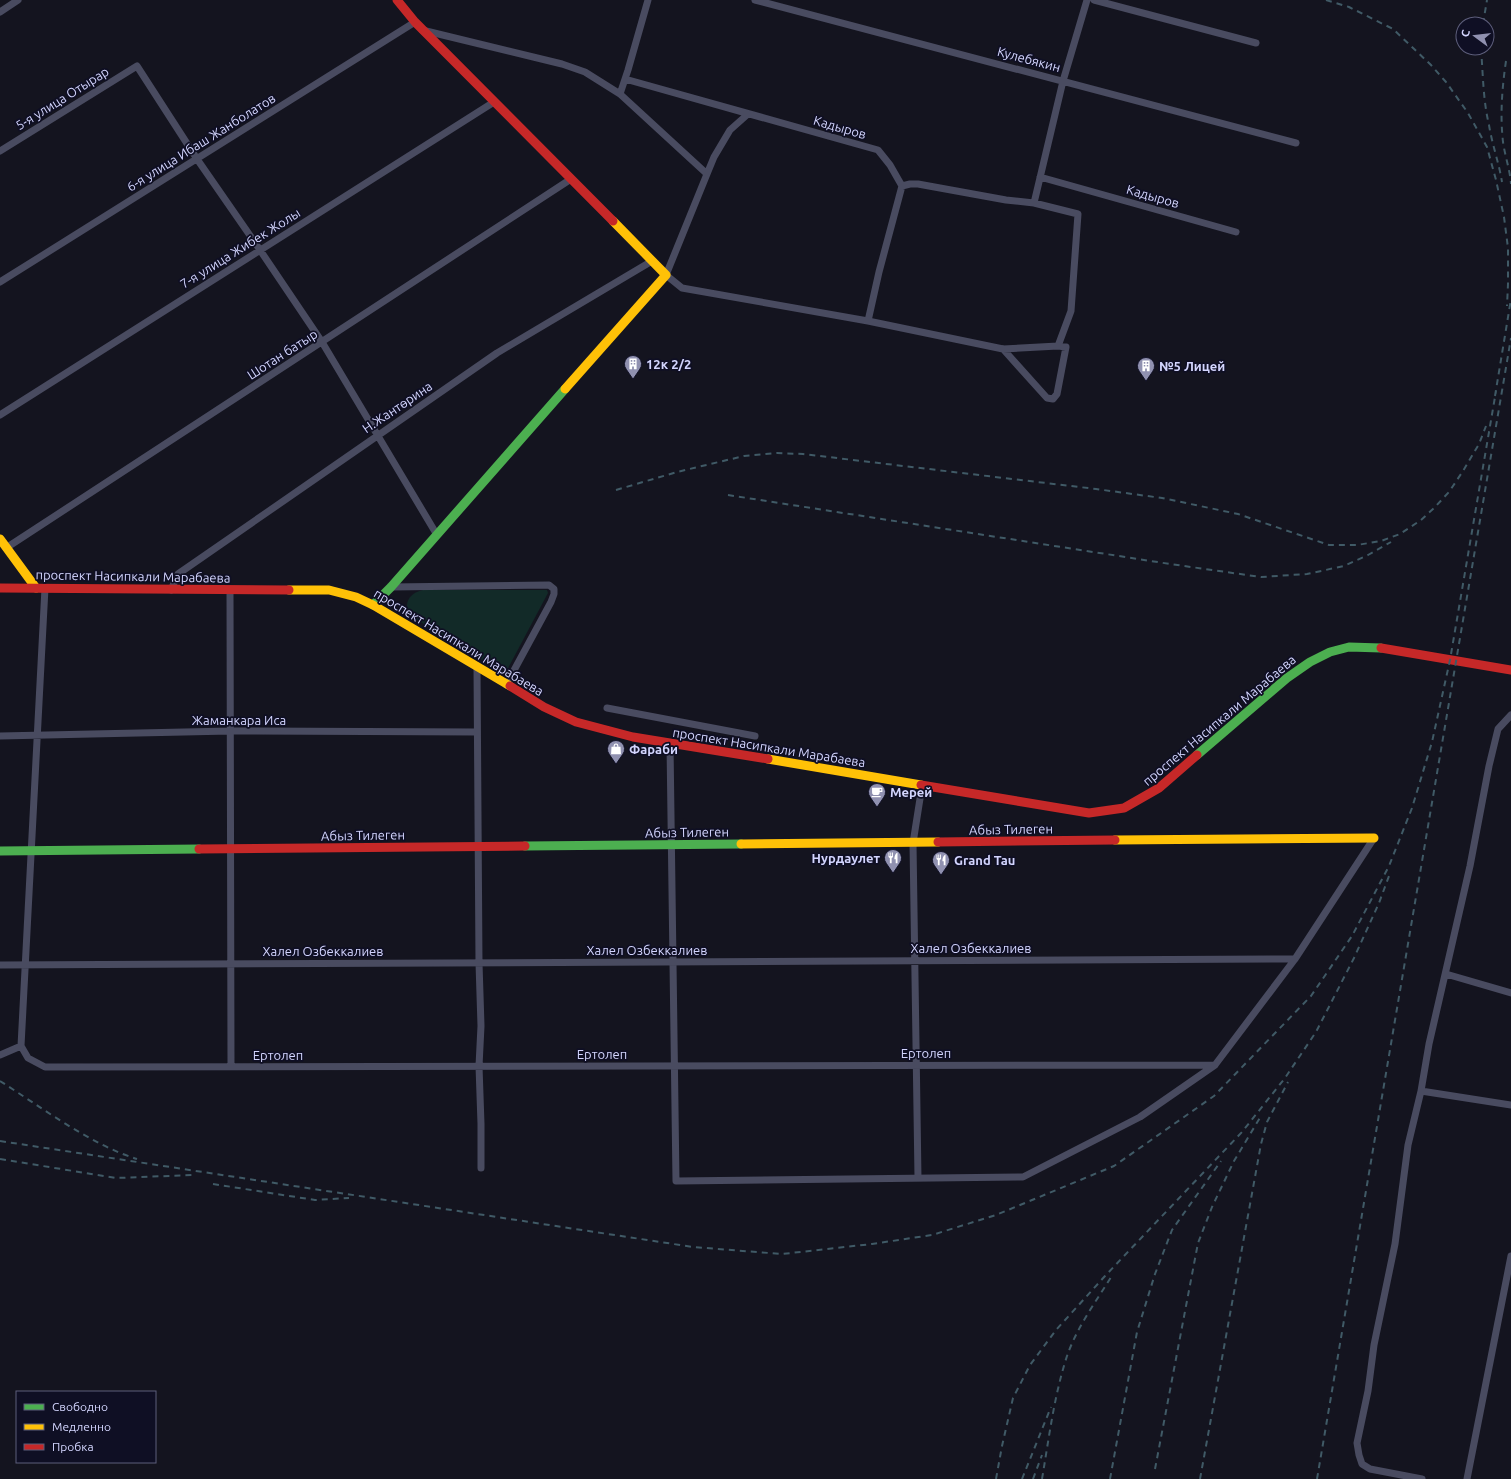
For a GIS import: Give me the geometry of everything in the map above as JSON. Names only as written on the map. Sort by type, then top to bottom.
[{"type":"street","points":[[0,12],[18,0]]},
{"type":"street","points":[[397,0],[422,30],[666,276],[682,288],[868,320],[1003,350],[1058,346],[1066,347],[1057,394],[1053,399],[1047,398],[1003,350]]},
{"type":"street","points":[[620,94],[648,0]]},
{"type":"street","name":"Кулебякин","points":[[756,0],[1296,143]]},
{"type":"street","points":[[1034,203],[1063,81],[1087,0]]},
{"type":"street","points":[[1094,0],[1256,43]]},
{"type":"street","name":"6-я улица Ибаш Жанболатов","points":[[0,282],[415,22]]},
{"type":"street","points":[[422,30],[562,64],[585,72],[620,94],[707,174]]},
{"type":"street","name":"5-я улица Отырар","points":[[0,151],[137,66],[197,159]]},
{"type":"street","name":"Кадыров","points":[[625,80],[878,150],[890,165],[902,186]]},
{"type":"street","name":"7-я улица Жибек Жолы","points":[[0,415],[494,102]]},
{"type":"street","points":[[373,605],[392,587],[666,276],[714,157],[730,130],[748,114]]},
{"type":"street","points":[[197,159],[322,342],[438,534]]},
{"type":"street","name":"Кадыров","points":[[1040,177],[1236,232]]},
{"type":"street","name":"Шотан батыр","points":[[6,548],[570,179]]},
{"type":"street","points":[[868,320],[902,186],[918,184],[1006,200],[1034,203],[1078,214],[1071,311],[1058,346]]},
{"type":"street","name":"Н.Жантөрина","points":[[171,590],[178,574],[377,435],[498,353],[652,261]]},
{"type":"street","points":[[0,539],[41,588],[38,735],[21,1046],[0,1055]]},
{"type":"street","points":[[392,587],[549,585],[554,589],[551,602],[506,685]]},
{"type":"street","name":"проспект Насипкали Марабаева","points":[[0,588],[329,590],[356,597],[373,605],[544,707],[576,722],[633,738],[1089,813],[1124,808],[1159,788],[1287,678],[1310,662],[1330,652],[1350,647],[1373,647],[1511,670]]},
{"type":"street","points":[[230,590],[231,1067]]},
{"type":"street","points":[[477,667],[481,1168]]},
{"type":"street","points":[[607,708],[755,736]]},
{"type":"street","points":[[1422,1479],[1370,1469],[1362,1464],[1359,1455],[1358,1443],[1368,1391],[1374,1345],[1395,1244],[1408,1145],[1421,1091],[1429,1044],[1470,866],[1489,766],[1498,729],[1511,715]]},
{"type":"street","name":"Жаманкара Иса","points":[[0,736],[230,731],[477,732]]},
{"type":"street","points":[[670,744],[676,1181],[1022,1177],[1140,1117],[1215,1065],[1295,959],[1374,838]]},
{"type":"street","points":[[918,1178],[913,843],[922,786]]},
{"type":"street","name":"Абыз Тилеген","points":[[0,851],[1374,838]]},
{"type":"street","name":"Халел Озбеккалиев","points":[[0,965],[1295,959]]},
{"type":"street","points":[[1446,974],[1511,993]]},
{"type":"street","name":"Ертолеп","points":[[21,1046],[28,1058],[45,1067],[1215,1065]]},
{"type":"street","points":[[1421,1091],[1511,1104]]},
{"type":"street","points":[[1467,1479],[1511,1256]]},
{"type":"green space","points":[[547,590],[548,593],[505,674],[411,616],[407,607],[408,600],[418,591]]},
{"type":"railway","points":[[1326,0],[1349,7],[1393,29],[1431,65],[1446,82],[1468,113],[1487,147],[1504,217],[1508,248],[1507,306]]},
{"type":"railway","points":[[1484,16],[1487,0]]},
{"type":"railway","points":[[1482,56],[1490,132],[1502,182]]},
{"type":"railway","points":[[1506,61],[1502,122],[1503,142],[1511,184]]},
{"type":"railway","points":[[1495,396],[1511,299]]},
{"type":"railway","points":[[1317,1479],[1511,338]]},
{"type":"railway","points":[[0,1141],[693,1247],[782,1254],[872,1244],[932,1235],[996,1215],[1114,1166],[1214,1096],[1311,996],[1352,936],[1389,866],[1412,808],[1432,742],[1450,660],[1496,391]]},
{"type":"railway","points":[[616,490],[677,472],[744,456],[777,453],[803,454],[1162,498],[1238,514],[1329,545],[1357,545],[1381,541],[1400,534],[1421,520],[1449,492],[1479,444],[1486,426]]},
{"type":"railway","points":[[728,495],[1261,577],[1307,574],[1344,566],[1391,542]]},
{"type":"railway","points":[[996,1479],[1013,1398],[1030,1365],[1056,1330],[1105,1276],[1242,1132],[1285,1078],[1316,1032],[1354,958],[1379,903],[1389,876]]},
{"type":"railway","points":[[0,1081],[84,1135],[102,1145],[137,1159]]},
{"type":"railway","points":[[1200,1479],[1261,1144],[1267,1122],[1288,1082]]},
{"type":"railway","points":[[1155,1469],[1198,1243],[1212,1207],[1234,1161],[1261,1116]]},
{"type":"railway","points":[[0,1159],[116,1178],[194,1175]]},
{"type":"railway","points":[[1110,1479],[1137,1332],[1155,1274],[1172,1230],[1221,1161]]},
{"type":"railway","points":[[213,1184],[315,1200],[349,1198]]},
{"type":"railway","points":[[1042,1479],[1055,1402],[1067,1356],[1082,1324],[1113,1274]]},
{"type":"railway","points":[[1022,1479],[1051,1407]]},
{"type":"railway","points":[[1033,1479],[1042,1455]]},
{"type":"traffic: fast","points":[[373,605],[391,587],[565,389]]},
{"type":"traffic: fast","points":[[1197,755],[1287,678],[1310,662],[1330,652],[1349,647],[1381,648]]},
{"type":"traffic: fast","points":[[525,846],[741,844]]},
{"type":"traffic: fast","points":[[0,851],[199,849]]},
{"type":"traffic: slow","points":[[565,389],[666,275],[613,221]]},
{"type":"traffic: slow","points":[[0,539],[36,588]]},
{"type":"traffic: slow","points":[[289,590],[329,590],[356,597],[373,605],[510,686]]},
{"type":"traffic: slow","points":[[768,759],[921,785]]},
{"type":"traffic: slow","points":[[1115,840],[1374,838]]},
{"type":"traffic: slow","points":[[741,844],[938,842]]},
{"type":"traffic: jam","points":[[397,0],[415,22],[613,221]]},
{"type":"traffic: jam","points":[[0,588],[289,590]]},
{"type":"traffic: jam","points":[[1381,648],[1511,670]]},
{"type":"traffic: jam","points":[[510,686],[544,707],[576,722],[633,737],[768,759]]},
{"type":"traffic: jam","points":[[921,785],[1089,813],[1124,808],[1159,788],[1197,755]]},
{"type":"traffic: jam","points":[[938,842],[1115,840]]},
{"type":"traffic: jam","points":[[199,849],[525,846]]},
{"type":"place","name":"12к 2/2","points":[[633,379]]},
{"type":"place","name":"№5 Лицей","points":[[1146,381]]},
{"type":"place","name":"Фараби","points":[[616,764]]},
{"type":"place","name":"Мерей","points":[[877,807]]},
{"type":"place","name":"Нурдаулет","points":[[893,873]]},
{"type":"place","name":"Grand Tau","points":[[941,875]]}]
